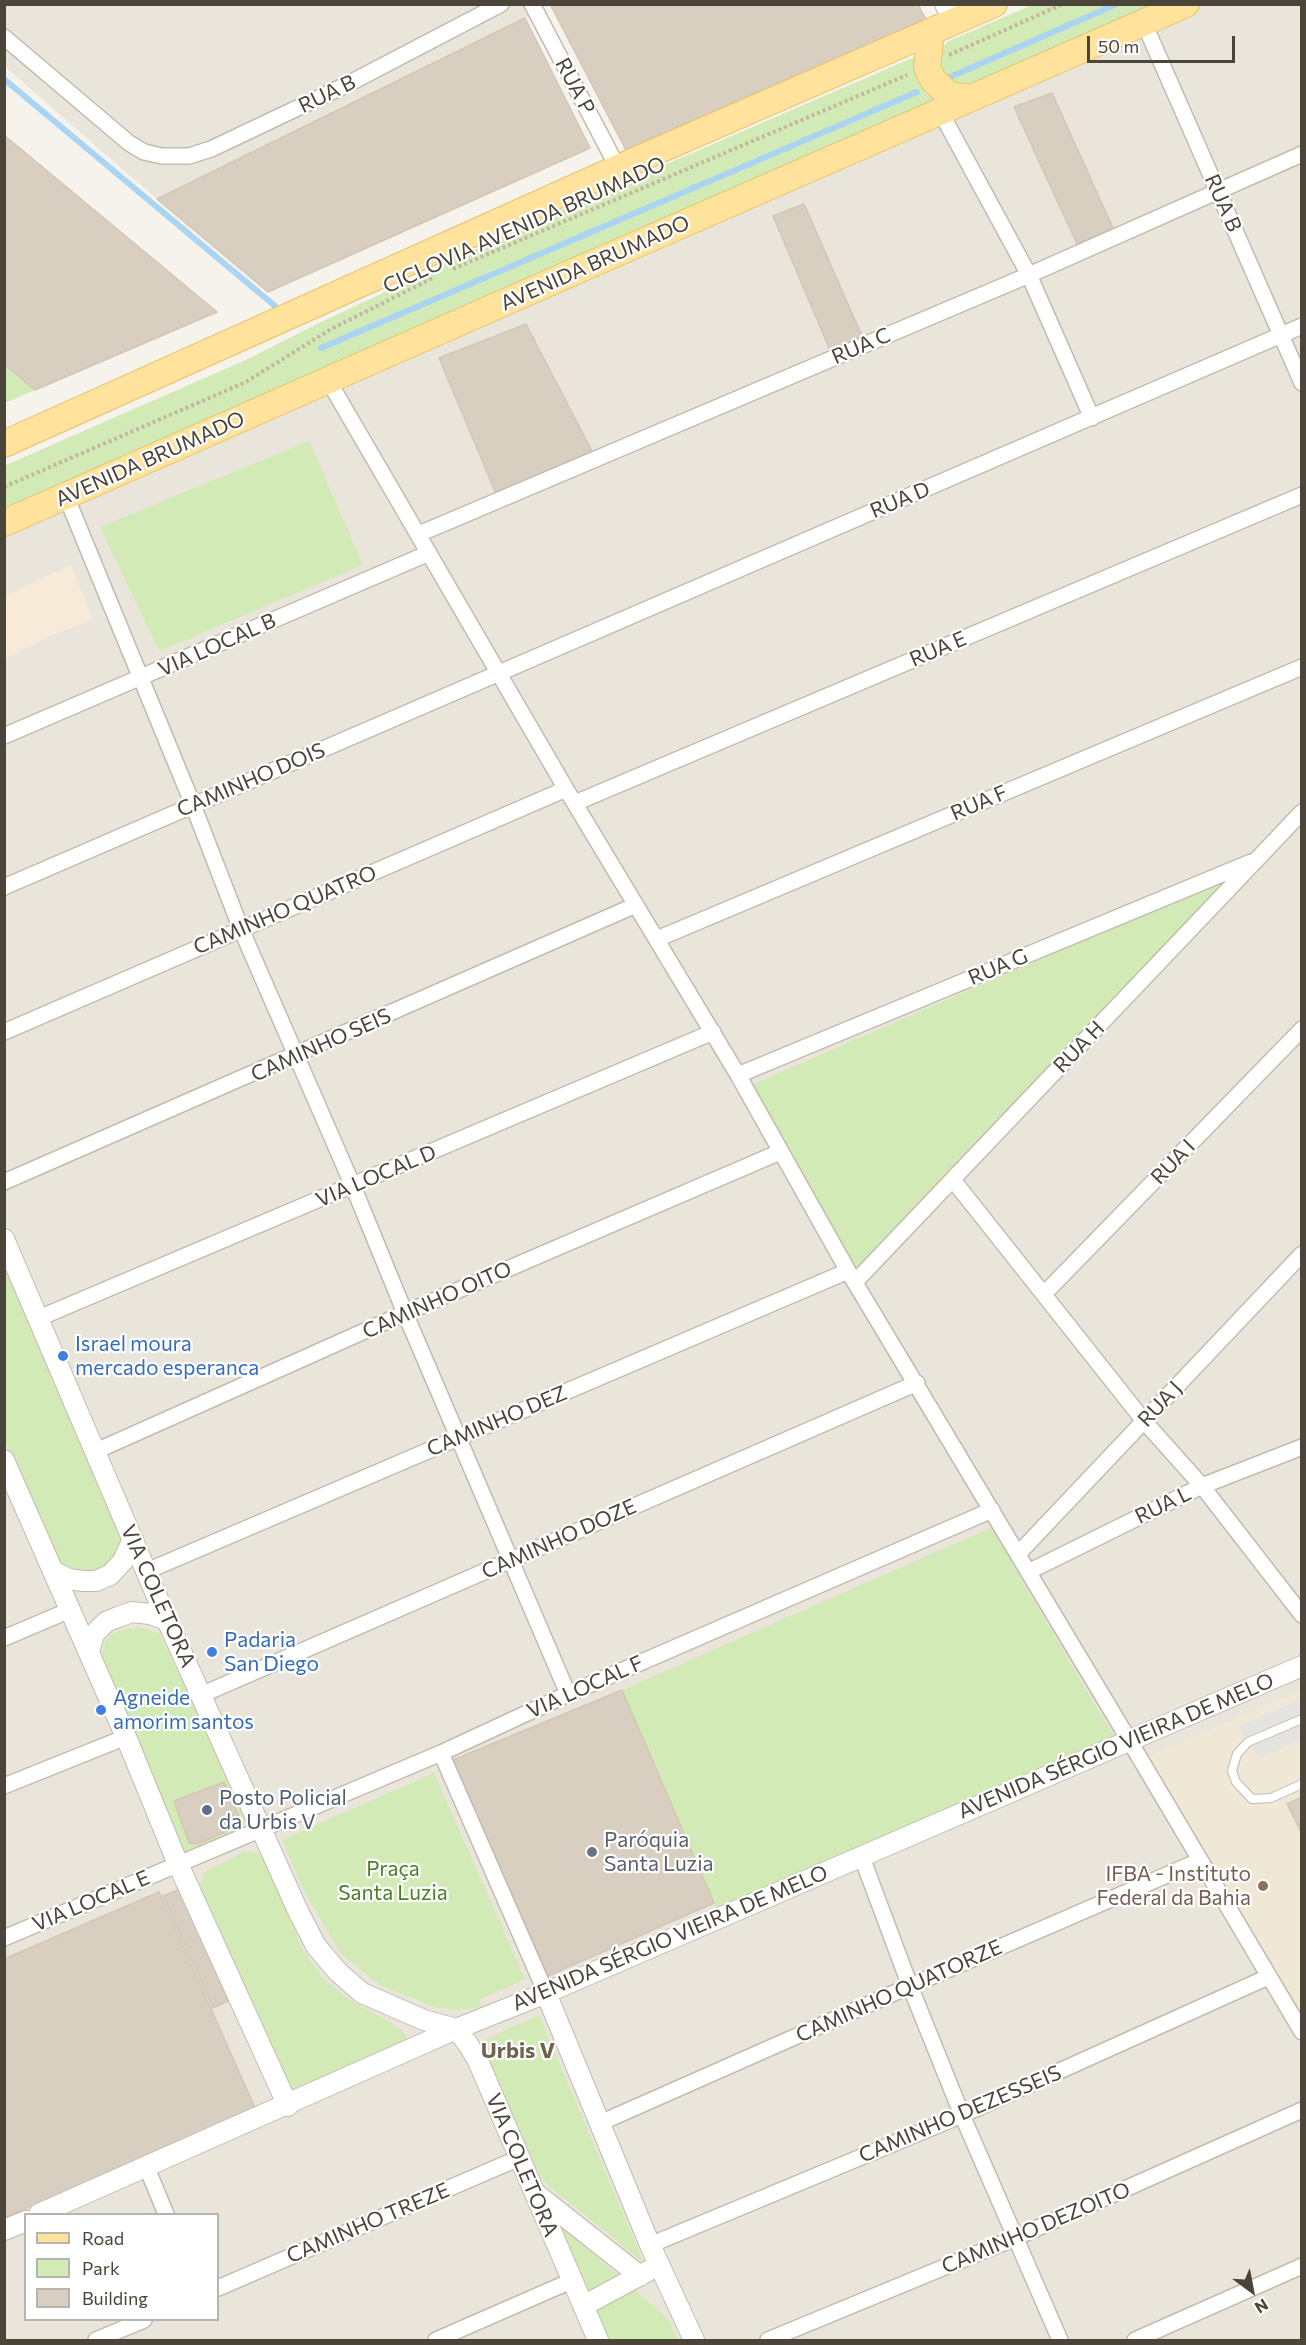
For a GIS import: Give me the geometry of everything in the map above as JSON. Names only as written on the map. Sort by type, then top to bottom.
[{"type":"main road","points":[[4,444],[618,168],[931,33],[949,13],[994,4]]},
{"type":"main road","name":"AVENIDA BRUMADO","points":[[4,523],[1186,4]]},
{"type":"main road","points":[[931,33],[927,66],[933,80],[944,92],[956,97],[971,98]]},
{"type":"street","name":"RUA B","points":[[4,37],[129,143],[144,152],[162,156],[189,156],[211,149],[348,84],[501,4]]},
{"type":"street","name":"RUA P","points":[[532,4],[618,168]]},
{"type":"street","name":"RUA B","points":[[1144,23],[1302,383]]},
{"type":"street","points":[[940,111],[1029,275],[1092,418]]},
{"type":"street","name":"RUA C","points":[[418,534],[1029,275],[1302,154]]},
{"type":"street","name":"RUA D","points":[[498,673],[1302,326]]},
{"type":"street","points":[[328,380],[566,789],[713,1032],[852,1277],[1302,2032]]},
{"type":"street","name":"RUA E","points":[[575,803],[1302,495]]},
{"type":"street","points":[[66,496],[193,805],[241,929],[353,1186],[568,1694]]},
{"type":"street","name":"VIA LOCAL B","points":[[4,736],[429,553]]},
{"type":"street","name":"RUA F","points":[[657,939],[1302,667]]},
{"type":"street","name":"CAMINHO DOIS","points":[[4,887],[498,673]]},
{"type":"street","name":"CAMINHO QUATRO","points":[[4,1032],[566,789]]},
{"type":"street","name":"RUA H","points":[[852,1277],[953,1180],[1302,812]]},
{"type":"street","name":"RUA G","points":[[738,1075],[1258,860]]},
{"type":"street","name":"CAMINHO SEIS","points":[[4,1182],[297,1056],[636,905]]},
{"type":"street","name":"RUA I","points":[[1044,1294],[1302,1029]]},
{"type":"street","name":"VIA LOCAL D","points":[[39,1318],[713,1032]]},
{"type":"street","name":"CAMINHO OITO","points":[[96,1451],[405,1313],[780,1152]]},
{"type":"street","points":[[953,1180],[1144,1420],[1202,1486],[1302,1615]]},
{"type":"street","name":"VIA COLETORA","points":[[4,1239],[167,1620],[298,1911],[316,1946],[338,1972],[362,1993],[424,2020],[456,2029],[478,2061],[598,2340]]},
{"type":"street","name":"RUA J","points":[[1018,1554],[1302,1254]]},
{"type":"street","name":"CAMINHO DEZ","points":[[147,1571],[459,1437],[852,1277]]},
{"type":"street","name":"CAMINHO DOZE","points":[[201,1695],[917,1383]]},
{"type":"street","name":"RUA L","points":[[1028,1572],[1202,1486],[1302,1447]]},
{"type":"street","points":[[4,1460],[10,1487],[55,1572],[178,1864],[288,2106]]},
{"type":"street","name":"VIA LOCAL F","points":[[178,1864],[441,1753],[568,1694],[992,1510]]},
{"type":"street","points":[[55,1572],[83,1581],[96,1581],[110,1575],[123,1561],[133,1539]]},
{"type":"street","points":[[4,1638],[70,1610]]},
{"type":"street","points":[[89,1652],[94,1634],[106,1622],[118,1617],[132,1612],[150,1614],[167,1620]]},
{"type":"street","name":"AVENIDA SÉRGIO VIEIRA DE MELO","points":[[41,2213],[288,2106],[456,2029],[546,1993],[1302,1666]]},
{"type":"street","points":[[4,1786],[126,1737]]},
{"type":"street","points":[[441,1753],[546,1993],[650,2246],[694,2340]]},
{"type":"street","points":[[861,1856],[962,2115],[1060,2340]]},
{"type":"street","name":"CAMINHO QUATORZE","points":[[600,2123],[1199,1861]]},
{"type":"street","name":"VIA LOCAL E","points":[[4,1938],[178,1864]]},
{"type":"street","name":"CAMINHO DEZESSEIS","points":[[650,2246],[962,2115],[1268,1977]]},
{"type":"street","name":"CAMINHO DEZOITO","points":[[768,2340],[1015,2238],[1302,2110]]},
{"type":"street","name":"CAMINHO TREZE","points":[[219,2288],[519,2157]]},
{"type":"street","points":[[147,2168],[166,2213]]},
{"type":"street","points":[[533,2191],[640,2276]]},
{"type":"street","points":[[4,2230],[24,2222]]},
{"type":"street","points":[[583,2306],[659,2266]]},
{"type":"street","points":[[1135,2340],[1302,2266]]},
{"type":"street","points":[[436,2340],[572,2281]]},
{"type":"street","points":[[96,2340],[139,2321]]},
{"type":"lane","points":[[1302,1719],[1248,1742],[1237,1754],[1232,1771],[1236,1782],[1252,1799],[1271,1798],[1302,1784]]},
{"type":"path","name":"CICLOVIA AVENIDA BRUMADO","points":[[453,269],[927,66],[1064,4]]},
{"type":"path","name":"CICLOVIA AVENIDA BRUMADO","points":[[4,487],[246,382],[331,329],[442,274]]},
{"type":"shaded area","points":[[5,5],[543,5],[525,18],[157,199],[5,67]]},
{"type":"shaded area","points":[[1197,5],[1301,5],[1301,2340],[5,2340],[4,529]]},
{"type":"shaded area","points":[[71,565],[93,619],[43,639],[5,659],[5,596]]},
{"type":"shaded area","name":"IFBA - Instituto Federal da Bahia","points":[[1301,1690],[1301,2013],[1147,1758]]},
{"type":"shaded area","points":[[1301,1699],[1301,1739],[1260,1758],[1238,1727]]},
{"type":"green space","points":[[1032,5],[1171,5],[964,95],[939,75],[939,52],[947,42]]},
{"type":"green space","points":[[919,55],[920,81],[925,93],[945,105],[5,517],[4,466],[248,359],[540,219]]},
{"type":"green space","points":[[5,364],[35,390],[5,403]]},
{"type":"green space","points":[[309,441],[363,565],[159,651],[100,527]]},
{"type":"green space","points":[[1232,876],[856,1273],[749,1086]]},
{"type":"green space","points":[[4,1267],[122,1533],[122,1550],[113,1563],[98,1572],[69,1571],[56,1560],[5,1440]]},
{"type":"green space","points":[[991,1528],[1117,1742],[719,1911],[622,1690]]},
{"type":"green space","points":[[144,1628],[160,1635],[243,1808],[245,1823],[240,1832],[195,1853],[184,1850],[102,1655],[105,1642],[113,1633],[125,1629]]},
{"type":"green space","name":"Praça Santa Luzia","points":[[434,1773],[525,1979],[480,1999],[481,2007],[461,2010],[434,2007],[380,1985],[342,1955],[304,1891],[282,1840]]},
{"type":"green space","points":[[245,1851],[258,1854],[269,1867],[301,1947],[324,1980],[350,2000],[393,2024],[405,2034],[409,2044],[294,2092],[286,2086],[200,1886],[205,1872]]},
{"type":"green space","points":[[539,2015],[644,2263],[543,2181],[478,2043]]},
{"type":"green space","points":[[556,2222],[667,2318],[679,2340],[607,2340]]},
{"type":"building","points":[[550,4],[918,4],[927,21],[629,156]]},
{"type":"building","points":[[525,18],[590,148],[268,292],[157,199]]},
{"type":"building","points":[[1052,93],[1113,228],[1077,244],[1014,107]]},
{"type":"building","points":[[4,135],[217,312],[35,390],[4,364]]},
{"type":"building","points":[[804,204],[862,336],[830,350],[773,216]]},
{"type":"building","points":[[526,324],[595,457],[497,496],[439,358]]},
{"type":"building","name":"Paróquia Santa Luzia","points":[[622,1690],[714,1903],[548,1976],[453,1760]]},
{"type":"building","name":"Posto Policial da Urbis V","points":[[224,1782],[240,1819],[236,1827],[198,1844],[189,1843],[174,1801]]},
{"type":"building","points":[[1302,1797],[1302,1834],[1287,1804]]},
{"type":"building","points":[[180,1889],[228,2001],[213,2008],[163,1896]]},
{"type":"building","points":[[159,1892],[256,2110],[4,2218],[4,1959]]},
{"type":"waterway","points":[[950,77],[1117,4]]},
{"type":"waterway","points":[[4,79],[275,306]]},
{"type":"waterway","points":[[321,348],[917,92]]},
{"type":"place","name":"Israel moura mercado esperanca","points":[[63,1356]]},
{"type":"place","name":"Padaria San Diego","points":[[212,1652]]},
{"type":"place","name":"Agneide amorim santos","points":[[101,1710]]},
{"type":"place","name":"Posto Policial da Urbis V","points":[[207,1810]]},
{"type":"place","name":"Paróquia Santa Luzia","points":[[592,1852]]},
{"type":"place","name":"IFBA - Instituto Federal da Bahia","points":[[1263,1886]]},
{"type":"district","name":"Urbis V","points":[[518,2051]]}]
